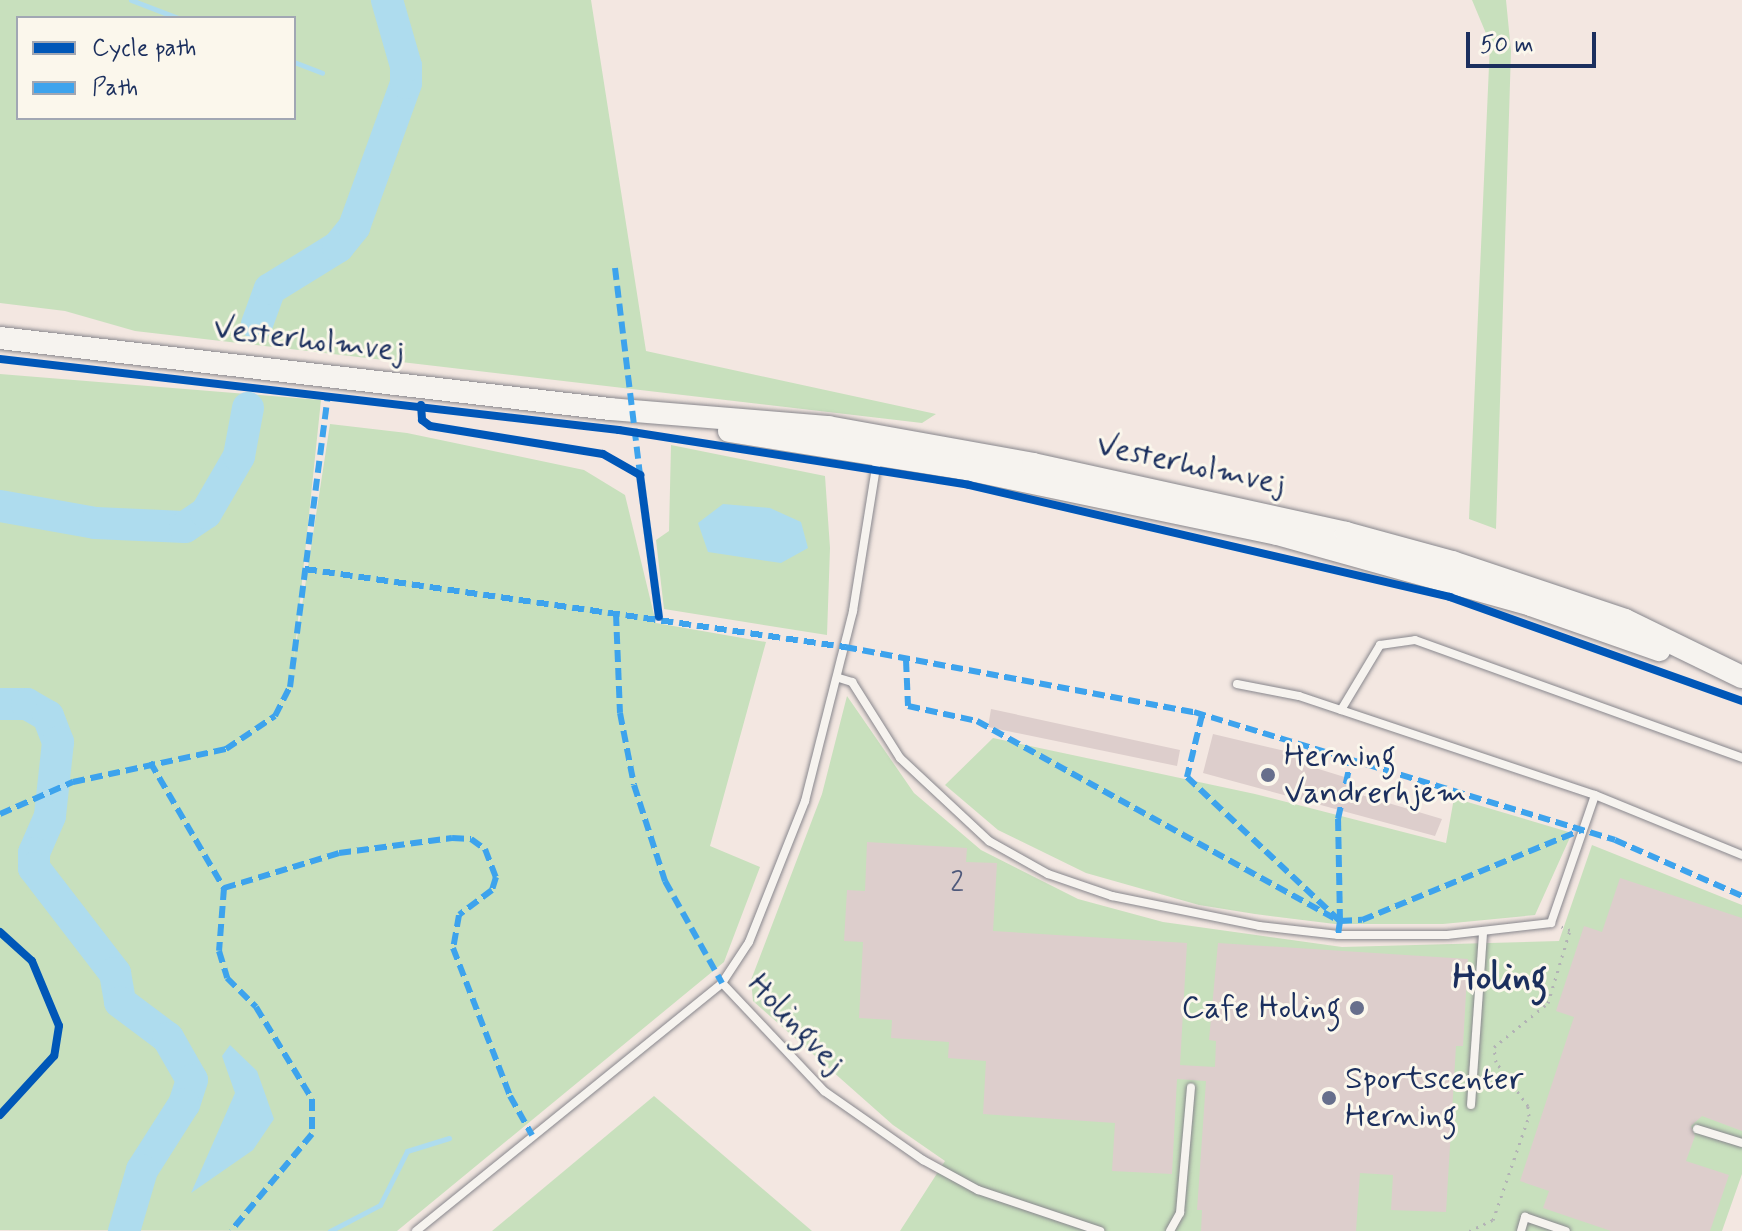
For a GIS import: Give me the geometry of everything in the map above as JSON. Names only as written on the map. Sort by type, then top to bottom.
[{"type":"street","name":"Vesterholmvej","points":[[0,338],[610,409],[774,421],[879,445],[1203,499],[1376,541],[1625,620],[1739,675]]},
{"type":"lane","points":[[722,983],[749,942],[778,879],[839,678],[879,445]]},
{"type":"lane","points":[[1341,710],[1380,645],[1415,640],[1742,758]]},
{"type":"lane","points":[[839,678],[852,682],[900,758],[942,802],[989,841],[1048,874],[1112,896],[1259,926],[1338,935],[1483,932],[1551,923],[1595,795]]},
{"type":"lane","points":[[1237,684],[1292,694],[1595,795],[1742,855]]},
{"type":"lane","points":[[1471,1105],[1483,932]]},
{"type":"lane","name":"Holingvej","points":[[416,1231],[722,983],[824,1091],[923,1160],[978,1190],[1100,1231]]},
{"type":"lane","points":[[1170,1231],[1180,1213],[1191,1087]]},
{"type":"lane","points":[[1697,1129],[1742,1143]]},
{"type":"lane","points":[[1521,1231],[1525,1217],[1566,1231]]},
{"type":"path","points":[[1469,1231],[1493,1220],[1529,1116],[1528,1106],[1496,1062],[1494,1047],[1548,1003],[1570,930],[1551,923]]},
{"type":"green space","points":[[0,0],[591,0],[646,351],[936,414],[922,423],[135,331],[65,311],[0,303]]},
{"type":"green space","points":[[1472,0],[1506,0],[1511,51],[1496,529],[1469,519],[1490,43]]},
{"type":"green space","points":[[0,374],[321,400],[294,658],[330,424],[407,433],[584,470],[625,495],[656,623],[766,642],[710,846],[760,867],[724,962],[397,1231],[0,1230]]},
{"type":"green space","points":[[671,445],[825,476],[830,548],[827,635],[664,609],[656,540],[669,531]]},
{"type":"green space","points":[[847,696],[914,793],[981,850],[1078,899],[1163,922],[1342,947],[1559,941],[1592,845],[1742,905],[1742,1174],[1722,1231],[900,1231],[945,1161],[893,1125],[753,1001],[751,980],[822,794]]},
{"type":"green space","points":[[993,738],[1255,794],[1446,843],[1454,798],[1572,833],[1535,915],[1443,924],[1335,924],[1199,905],[1086,873],[998,830],[945,785]]},
{"type":"green space","points":[[654,1096],[812,1231],[492,1231]]},
{"type":"water","points":[[723,504],[770,508],[801,522],[808,548],[781,563],[708,552],[698,523]]},
{"type":"water","points":[[230,1045],[257,1071],[274,1119],[253,1150],[191,1193],[235,1093],[222,1056]]},
{"type":"building","points":[[991,709],[1180,750],[1177,766],[988,727]]},
{"type":"building","points":[[1213,734],[1298,754],[1296,762],[1351,779],[1348,791],[1442,819],[1435,836],[1203,773]]},
{"type":"building","name":"Sportscenter Herning","points":[[867,842],[967,848],[966,862],[997,863],[993,931],[1187,943],[1180,1065],[1215,1067],[1216,1041],[1209,1040],[1218,943],[1468,959],[1463,1046],[1456,1046],[1446,1212],[1391,1210],[1393,1175],[1360,1173],[1356,1231],[1201,1231],[1202,1210],[1197,1210],[1206,1081],[1177,1079],[1172,1174],[1112,1171],[1115,1123],[983,1114],[986,1061],[948,1058],[949,1042],[891,1038],[892,1020],[859,1018],[863,942],[844,941],[847,890],[865,891]]},
{"type":"building","points":[[1620,878],[1742,918],[1742,1131],[1702,1116],[1691,1126],[1695,1136],[1686,1161],[1729,1175],[1710,1231],[1611,1231],[1543,1208],[1549,1191],[1520,1181],[1574,1017],[1556,1011],[1584,926],[1602,932]]},
{"type":"waterway","points":[[131,0],[173,16]]},
{"type":"waterway","points":[[257,324],[270,289],[338,247],[354,227],[406,83],[406,66],[387,0]]},
{"type":"waterway","points":[[296,63],[322,73]]},
{"type":"waterway","points":[[0,506],[95,523],[185,527],[206,513],[239,456],[248,408]]},
{"type":"waterway","points":[[0,704],[27,704],[48,716],[58,742],[50,816],[34,853],[34,868],[115,973],[120,1002],[168,1038],[192,1080],[184,1104],[142,1170],[124,1231]]},
{"type":"waterway","points":[[330,1231],[380,1205],[407,1151],[449,1138]]},
{"type":"marked path","points":[[615,268],[640,475]]},
{"type":"marked path","points":[[0,814],[73,782],[226,749],[275,716],[290,687],[328,393]]},
{"type":"marked path","points":[[305,569],[845,647],[1194,712],[1615,840],[1742,896]]},
{"type":"marked path","points":[[616,614],[620,713],[634,785],[665,881],[722,983]]},
{"type":"marked path","points":[[906,660],[908,706],[977,721],[1340,921],[1338,935]]},
{"type":"marked path","points":[[1202,715],[1187,777],[1340,921],[1362,920],[1581,830]]},
{"type":"marked path","points":[[1340,921],[1338,819],[1351,760]]},
{"type":"marked path","points":[[150,762],[224,888],[339,853],[452,838],[471,839],[485,849],[496,877],[492,890],[459,915],[453,948],[510,1096],[532,1135]]},
{"type":"marked path","points":[[224,888],[219,951],[227,978],[256,1007],[312,1099],[312,1134],[231,1231]]},
{"type":"cycle path","points":[[0,359],[619,430],[969,485],[1450,597],[1742,701]]},
{"type":"cycle path","points":[[421,405],[422,420],[430,426],[603,454],[640,475],[659,617]]},
{"type":"cycle path","points":[[0,932],[32,961],[59,1026],[54,1056],[0,1115]]},
{"type":"place","name":"Herning Vandrerhjem","points":[[1268,775]]},
{"type":"place","name":"Cafe Holing","points":[[1357,1008]]},
{"type":"place","name":"Sportscenter Herning","points":[[1329,1098]]},
{"type":"district","name":"Holing","points":[[1500,979]]}]
